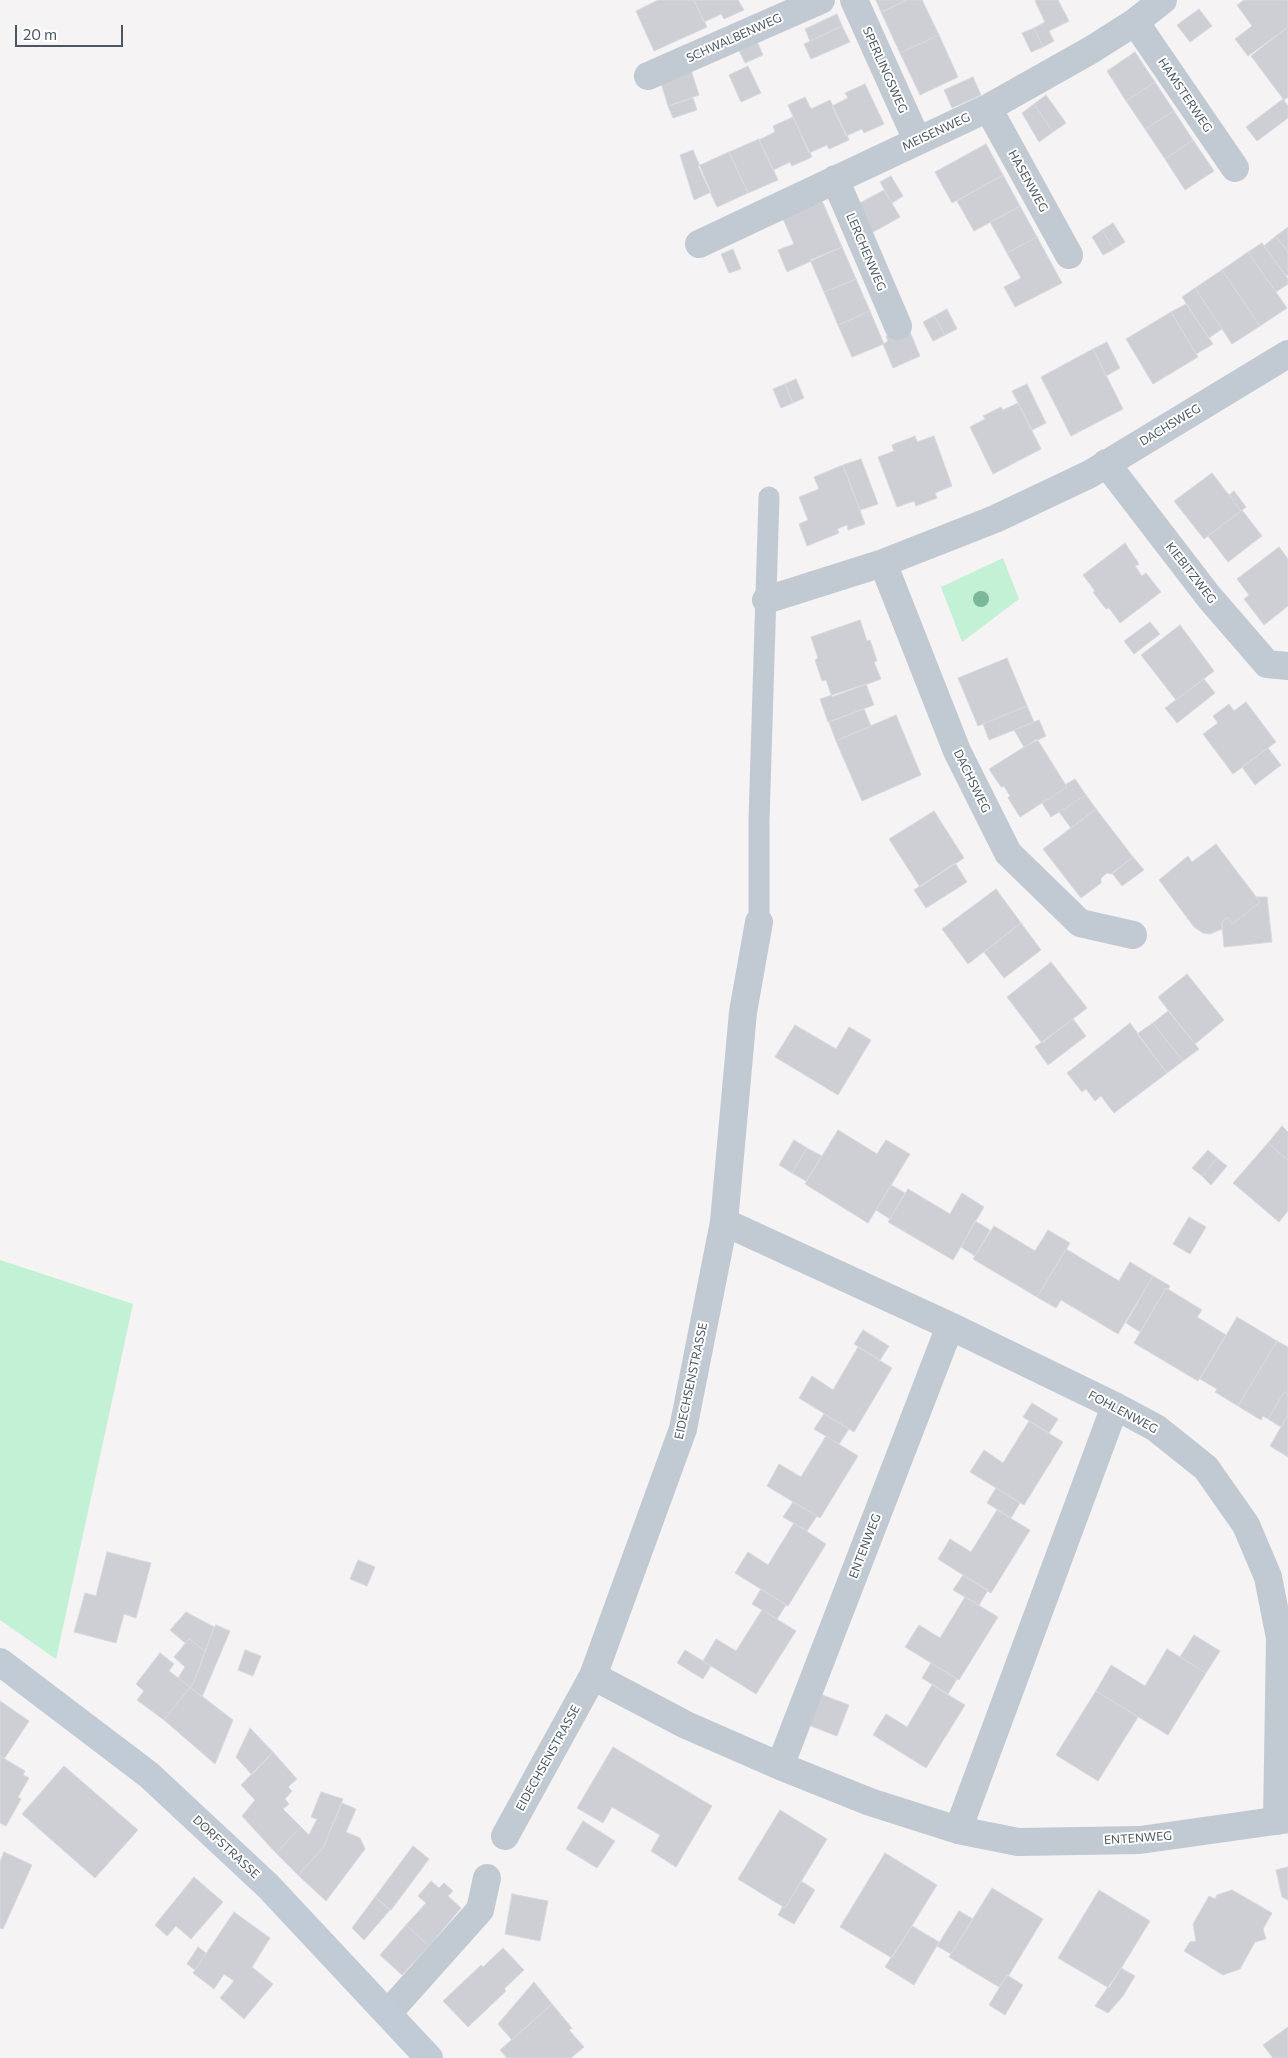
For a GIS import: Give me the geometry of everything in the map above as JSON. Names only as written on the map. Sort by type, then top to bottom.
[{"type":"main road","name":"DORFSTRASSE","points":[[0,1662],[149,1775],[268,1886],[429,2058]]},
{"type":"street","name":"SCHWALBENWEG","points":[[648,76],[821,0]]},
{"type":"street","name":"SPERLINGSWEG","points":[[854,0],[917,140]]},
{"type":"street","name":"MEISENWEG","points":[[699,244],[988,108],[1091,50],[1135,22],[1163,0]]},
{"type":"street","name":"HAMSTERWEG","points":[[1135,22],[1235,168]]},
{"type":"street","name":"HASENWEG","points":[[988,108],[1069,255]]},
{"type":"street","name":"LERCHENWEG","points":[[835,179],[898,326]]},
{"type":"street","name":"DACHSWEG","points":[[766,600],[884,563],[995,519],[1090,474],[1288,354]]},
{"type":"street","name":"KIEBITZWEG","points":[[1106,463],[1209,596],[1267,664],[1288,666]]},
{"type":"street","name":"DACHSWEG","points":[[884,563],[957,752],[1008,853],[1080,923],[1134,935]]},
{"type":"street","name":"EIDECHSENSTRASSE","points":[[505,1836],[593,1676],[683,1429],[724,1222],[743,1012],[759,922]]},
{"type":"street","name":"FOHLENWEG","points":[[724,1222],[950,1326],[1115,1406],[1156,1428],[1206,1468],[1246,1525],[1268,1577],[1280,1638],[1282,1820]]},
{"type":"street","name":"ENTENWEG","points":[[780,1766],[950,1326]]},
{"type":"street","points":[[958,1830],[1115,1406]]},
{"type":"street","name":"ENTENWEG","points":[[593,1676],[686,1725],[780,1766],[870,1802],[958,1830],[1018,1842],[1140,1840],[1282,1820]]},
{"type":"street","points":[[388,2013],[480,1910],[487,1878]]},
{"type":"lane","points":[[759,922],[759,820],[769,497]]},
{"type":"green space","points":[[1003,558],[1019,599],[962,642],[941,587]]},
{"type":"green space","points":[[0,1260],[133,1304],[56,1659],[0,1620]]},
{"type":"building","points":[[658,0],[694,0],[707,27],[654,51],[636,11]]},
{"type":"building","points":[[694,0],[738,0],[744,10],[724,19],[721,14],[704,22]]},
{"type":"building","points":[[876,0],[907,0],[881,12]]},
{"type":"building","points":[[907,0],[922,0],[939,35],[900,53],[881,12]]},
{"type":"building","points":[[1036,0],[1058,0],[1069,21],[1049,31],[1054,41],[1043,47],[1034,28],[1045,22]]},
{"type":"building","points":[[1244,0],[1288,0],[1288,27],[1248,56],[1235,39],[1252,26],[1237,5]]},
{"type":"building","points":[[1199,9],[1212,26],[1190,42],[1177,25]]},
{"type":"building","points":[[837,14],[842,26],[810,41],[805,29]]},
{"type":"building","points":[[842,26],[850,42],[811,59],[804,44]]},
{"type":"building","points":[[1288,27],[1288,97],[1284,100],[1251,56]]},
{"type":"building","points":[[1034,28],[1043,47],[1031,52],[1022,33]]},
{"type":"building","points":[[939,35],[958,77],[920,95],[900,53]]},
{"type":"building","points":[[755,37],[763,55],[745,63],[737,46]]},
{"type":"building","points":[[1135,52],[1155,82],[1126,101],[1107,71]]},
{"type":"building","points":[[748,66],[761,93],[741,102],[729,75]]},
{"type":"building","points":[[691,70],[699,95],[668,106],[660,80]]},
{"type":"building","points":[[973,77],[981,95],[952,108],[944,90]]},
{"type":"building","points":[[1155,82],[1174,111],[1145,129],[1126,101]]},
{"type":"building","points":[[865,84],[884,124],[864,133],[862,129],[846,136],[832,106],[848,98],[845,93]]},
{"type":"building","points":[[1046,95],[1066,123],[1053,132],[1034,104]]},
{"type":"building","points":[[805,97],[811,109],[830,100],[849,140],[829,149],[827,145],[809,153],[788,105]]},
{"type":"building","points":[[693,98],[697,110],[673,118],[668,106]]},
{"type":"building","points":[[1283,99],[1288,106],[1288,118],[1257,141],[1246,127]]},
{"type":"building","points":[[1034,104],[1053,132],[1039,142],[1022,113]]},
{"type":"building","points":[[1174,111],[1193,140],[1165,159],[1145,129]]},
{"type":"building","points":[[793,117],[812,157],[792,166],[790,162],[773,170],[759,140],[775,132],[773,126]]},
{"type":"building","points":[[759,139],[778,180],[748,193],[729,152]]},
{"type":"building","points":[[1193,140],[1214,171],[1185,190],[1165,159]]},
{"type":"building","points":[[986,144],[1003,175],[952,203],[935,172]]},
{"type":"building","points":[[693,150],[711,192],[694,200],[680,155]]},
{"type":"building","points":[[729,152],[748,193],[717,207],[698,166]]},
{"type":"building","points":[[1003,175],[1020,206],[974,231],[957,201]]},
{"type":"building","points":[[891,176],[903,196],[892,203],[880,182]]},
{"type":"building","points":[[884,190],[900,217],[868,235],[856,205]]},
{"type":"building","points":[[820,196],[842,247],[787,272],[778,250],[794,244],[780,212]]},
{"type":"building","points":[[1020,206],[1037,237],[1007,253],[990,222]]},
{"type":"building","points":[[1113,223],[1125,242],[1114,249],[1102,230]]},
{"type":"building","points":[[1288,227],[1288,252],[1276,236]]},
{"type":"building","points":[[1102,230],[1114,249],[1103,255],[1092,237]]},
{"type":"building","points":[[1276,236],[1288,252],[1288,275],[1286,276],[1264,246]]},
{"type":"building","points":[[1037,237],[1062,283],[1015,307],[1004,287],[1021,278],[1007,253]]},
{"type":"building","points":[[1262,243],[1288,279],[1288,284],[1276,292],[1248,252]]},
{"type":"building","points":[[842,247],[856,279],[824,292],[810,260]]},
{"type":"building","points":[[733,249],[741,269],[729,273],[721,254]]},
{"type":"building","points":[[1248,252],[1287,308],[1260,326],[1222,270]]},
{"type":"building","points":[[1222,270],[1260,326],[1232,344],[1195,288]]},
{"type":"building","points":[[856,279],[870,311],[838,325],[824,292]]},
{"type":"building","points":[[1195,288],[1222,329],[1209,338],[1182,297]]},
{"type":"building","points":[[1186,304],[1213,344],[1196,354],[1171,312]]},
{"type":"building","points":[[947,309],[957,329],[945,335],[934,316]]},
{"type":"building","points":[[870,311],[884,344],[852,357],[838,325]]},
{"type":"building","points":[[1171,312],[1198,357],[1153,384],[1126,339]]},
{"type":"building","points":[[934,316],[945,335],[933,341],[923,322]]},
{"type":"building","points":[[908,327],[920,356],[893,368],[883,344],[888,341],[886,336]]},
{"type":"building","points":[[1107,342],[1120,368],[1106,376],[1093,349]]},
{"type":"building","points":[[1093,349],[1123,409],[1071,436],[1041,377]]},
{"type":"building","points":[[796,379],[804,398],[793,403],[785,384]]},
{"type":"building","points":[[785,384],[793,403],[781,408],[773,389]]},
{"type":"building","points":[[1027,384],[1046,423],[1032,430],[1012,391]]},
{"type":"building","points":[[1018,403],[1041,449],[993,474],[970,427],[985,419],[983,416],[1001,407],[1003,410]]},
{"type":"building","points":[[915,436],[917,442],[934,436],[952,486],[935,493],[937,498],[916,506],[914,501],[897,507],[878,457],[894,451],[892,445]]},
{"type":"building","points":[[861,459],[878,504],[860,510],[843,465]]},
{"type":"building","points":[[843,465],[865,524],[848,530],[847,525],[837,529],[839,533],[807,546],[799,524],[808,520],[799,497],[819,489],[814,477]]},
{"type":"building","points":[[1212,473],[1241,511],[1204,539],[1174,501]]},
{"type":"building","points":[[1234,491],[1246,507],[1241,511],[1229,495]]},
{"type":"building","points":[[1242,510],[1262,536],[1228,562],[1208,536]]},
{"type":"building","points":[[1125,543],[1139,564],[1135,566],[1142,576],[1146,573],[1161,592],[1120,623],[1109,608],[1106,609],[1083,575]]},
{"type":"building","points":[[1279,547],[1288,559],[1288,606],[1264,625],[1244,599],[1249,595],[1237,579]]},
{"type":"building","points":[[860,620],[867,641],[870,640],[877,661],[874,662],[881,679],[832,697],[826,680],[822,681],[815,660],[818,658],[811,637]]},
{"type":"building","points":[[1150,622],[1160,634],[1134,654],[1124,641]]},
{"type":"building","points":[[1180,625],[1214,671],[1176,700],[1141,655]]},
{"type":"building","points":[[1007,658],[1027,706],[978,726],[958,678]]},
{"type":"building","points":[[1204,679],[1215,693],[1177,723],[1165,708]]},
{"type":"building","points":[[866,684],[874,705],[828,722],[820,699]]},
{"type":"building","points":[[1246,702],[1276,742],[1233,774],[1203,734],[1218,723],[1213,716],[1229,704],[1234,711]]},
{"type":"building","points":[[1027,706],[1034,722],[989,740],[983,724]]},
{"type":"building","points":[[864,709],[871,726],[836,741],[829,722]]},
{"type":"building","points":[[896,715],[921,775],[862,801],[836,741]]},
{"type":"building","points":[[1039,720],[1046,736],[1024,747],[1014,730]]},
{"type":"building","points":[[1037,739],[1067,787],[1020,817],[1008,798],[1010,796],[1004,786],[1001,787],[989,769]]},
{"type":"building","points":[[1268,748],[1281,765],[1255,785],[1242,767]]},
{"type":"building","points":[[1075,779],[1086,795],[1051,817],[1042,803],[1067,787],[1066,784]]},
{"type":"building","points":[[1086,795],[1096,809],[1071,828],[1059,812]]},
{"type":"building","points":[[1096,809],[1133,857],[1112,874],[1107,873],[1101,878],[1101,883],[1081,898],[1043,849]]},
{"type":"building","points":[[934,811],[964,858],[920,887],[889,839]]},
{"type":"building","points":[[1216,844],[1260,902],[1232,924],[1228,917],[1222,922],[1222,929],[1210,934],[1203,933],[1194,927],[1159,880],[1188,856],[1192,862]]},
{"type":"building","points":[[1133,857],[1144,870],[1122,886],[1112,873]]},
{"type":"building","points":[[955,863],[967,882],[926,908],[914,890]]},
{"type":"building","points":[[996,889],[1021,923],[968,964],[942,929]]},
{"type":"building","points":[[1256,897],[1267,897],[1272,942],[1224,947],[1222,922],[1228,917],[1232,924],[1260,902]]},
{"type":"building","points":[[1021,923],[1041,950],[1004,978],[984,952]]},
{"type":"building","points":[[1051,962],[1087,1008],[1042,1043],[1007,997]]},
{"type":"building","points":[[1187,974],[1224,1020],[1195,1044],[1158,997]]},
{"type":"building","points":[[1168,1011],[1199,1049],[1183,1061],[1153,1023]]},
{"type":"building","points":[[1073,1019],[1086,1036],[1048,1065],[1035,1047]]},
{"type":"building","points":[[1130,1023],[1167,1073],[1114,1113],[1101,1096],[1095,1101],[1086,1089],[1082,1092],[1067,1073]]},
{"type":"building","points":[[1153,1023],[1183,1061],[1167,1073],[1137,1034]]},
{"type":"building","points":[[795,1025],[836,1049],[849,1027],[871,1040],[838,1095],[775,1057]]},
{"type":"building","points":[[1282,1126],[1288,1132],[1288,1160],[1268,1143]]},
{"type":"building","points":[[838,1130],[877,1154],[886,1140],[910,1154],[868,1223],[805,1184]]},
{"type":"building","points":[[794,1140],[807,1148],[792,1173],[779,1165]]},
{"type":"building","points":[[1268,1143],[1288,1160],[1288,1211],[1279,1222],[1233,1183]]},
{"type":"building","points":[[807,1148],[822,1156],[806,1181],[792,1173]]},
{"type":"building","points":[[1208,1150],[1217,1158],[1202,1176],[1192,1168]]},
{"type":"building","points":[[1217,1158],[1227,1166],[1211,1185],[1202,1176]]},
{"type":"building","points":[[891,1185],[905,1193],[890,1219],[876,1210]]},
{"type":"building","points":[[908,1189],[950,1214],[962,1193],[984,1207],[953,1260],[888,1222]]},
{"type":"building","points":[[1189,1217],[1206,1227],[1190,1254],[1173,1244]]},
{"type":"building","points":[[975,1221],[990,1230],[975,1256],[961,1247]]},
{"type":"building","points":[[994,1226],[1035,1251],[1048,1230],[1070,1243],[1037,1297],[973,1259]]},
{"type":"building","points":[[1066,1249],[1119,1281],[1130,1262],[1153,1276],[1118,1334],[1061,1300],[1056,1308],[1037,1297]]},
{"type":"building","points":[[1153,1276],[1170,1286],[1168,1290],[1166,1288],[1140,1332],[1126,1323]]},
{"type":"building","points":[[1166,1288],[1202,1310],[1197,1317],[1226,1335],[1198,1381],[1134,1343]]},
{"type":"building","points":[[1237,1317],[1277,1341],[1238,1406],[1215,1392],[1217,1389],[1200,1379]]},
{"type":"building","points":[[863,1330],[889,1346],[880,1360],[854,1344]]},
{"type":"building","points":[[1277,1341],[1288,1347],[1288,1394],[1284,1392],[1268,1419],[1263,1416],[1261,1420],[1238,1406]]},
{"type":"building","points":[[858,1347],[892,1368],[854,1432],[799,1398],[812,1376],[833,1390]]},
{"type":"building","points":[[1284,1392],[1288,1394],[1288,1415],[1281,1427],[1268,1419]]},
{"type":"building","points":[[1032,1403],[1058,1419],[1049,1433],[1023,1417]]},
{"type":"building","points":[[824,1414],[849,1429],[839,1444],[814,1429]]},
{"type":"building","points":[[1288,1415],[1288,1457],[1270,1446]]},
{"type":"building","points":[[1029,1421],[1063,1442],[1024,1505],[970,1472],[984,1450],[1003,1463]]},
{"type":"building","points":[[826,1436],[858,1456],[820,1518],[767,1486],[779,1464],[801,1477]]},
{"type":"building","points":[[996,1488],[1020,1503],[1011,1518],[987,1503]]},
{"type":"building","points":[[793,1502],[817,1516],[807,1531],[783,1517]]},
{"type":"building","points":[[997,1510],[1030,1530],[991,1593],[938,1559],[950,1539],[971,1552]]},
{"type":"building","points":[[794,1523],[826,1544],[788,1606],[735,1573],[748,1552],[768,1565]]},
{"type":"building","points":[[107,1552],[151,1563],[136,1618],[124,1614],[116,1643],[74,1632],[85,1593],[96,1596]]},
{"type":"building","points":[[358,1560],[375,1567],[367,1586],[350,1579]]},
{"type":"building","points":[[963,1575],[988,1590],[979,1605],[953,1590]]},
{"type":"building","points":[[761,1589],[786,1605],[777,1619],[752,1604]]},
{"type":"building","points":[[965,1597],[998,1617],[959,1680],[905,1647],[919,1625],[940,1638]]},
{"type":"building","points":[[762,1610],[796,1631],[756,1694],[703,1661],[716,1639],[736,1651]]},
{"type":"building","points":[[186,1612],[214,1627],[205,1651],[189,1639],[185,1643],[170,1630]]},
{"type":"building","points":[[216,1625],[230,1631],[202,1697],[190,1687],[194,1682]]},
{"type":"building","points":[[1194,1635],[1220,1651],[1206,1673],[1180,1657]]},
{"type":"building","points":[[189,1639],[205,1651],[194,1682],[190,1687],[178,1678],[185,1667],[174,1657]]},
{"type":"building","points":[[1167,1649],[1206,1673],[1168,1735],[1096,1691],[1111,1665],[1145,1686]]},
{"type":"building","points":[[245,1650],[261,1656],[253,1676],[238,1670]]},
{"type":"building","points":[[685,1650],[711,1666],[703,1679],[677,1663]]},
{"type":"building","points":[[160,1653],[174,1664],[169,1671],[190,1687],[164,1720],[137,1700],[144,1691],[136,1684]]},
{"type":"building","points":[[931,1663],[957,1679],[948,1694],[922,1678]]},
{"type":"building","points":[[932,1685],[965,1705],[926,1768],[873,1735],[886,1714],[907,1727]]},
{"type":"building","points":[[190,1687],[233,1720],[215,1764],[164,1720]]},
{"type":"building","points":[[1096,1691],[1138,1717],[1098,1781],[1056,1755]]},
{"type":"building","points":[[820,1694],[849,1705],[837,1736],[808,1725]]},
{"type":"building","points":[[0,1701],[29,1721],[4,1759],[0,1756]]},
{"type":"building","points":[[250,1728],[273,1752],[252,1775],[236,1757]]},
{"type":"building","points":[[613,1747],[712,1806],[676,1867],[651,1851],[660,1835],[612,1807],[603,1823],[577,1808]]},
{"type":"building","points":[[273,1752],[297,1779],[288,1787],[292,1791],[285,1799],[289,1804],[283,1809],[301,1827],[276,1853],[242,1816],[255,1800],[241,1785]]},
{"type":"building","points":[[0,1756],[25,1771],[23,1775],[29,1778],[18,1797],[21,1799],[6,1826],[0,1823]]},
{"type":"building","points":[[64,1766],[138,1830],[95,1878],[22,1814]]},
{"type":"building","points":[[321,1792],[343,1799],[323,1848],[298,1875],[276,1853],[301,1827],[309,1835],[317,1819],[311,1817]]},
{"type":"building","points":[[342,1803],[356,1809],[346,1832],[360,1838],[365,1849],[326,1901],[298,1875],[323,1848]]},
{"type":"building","points":[[780,1810],[827,1839],[785,1908],[738,1879]]},
{"type":"building","points":[[583,1821],[615,1841],[597,1868],[566,1849]]},
{"type":"building","points":[[413,1846],[429,1859],[391,1910],[375,1897]]},
{"type":"building","points":[[4,1852],[32,1865],[3,1929],[0,1928],[0,1862]]},
{"type":"building","points":[[885,1853],[937,1885],[892,1958],[840,1927]]},
{"type":"building","points":[[1288,1867],[1288,1900],[1282,1897],[1276,1870]]},
{"type":"building","points":[[194,1877],[223,1902],[191,1939],[176,1926],[167,1936],[155,1925]]},
{"type":"building","points":[[431,1881],[439,1888],[444,1883],[453,1891],[448,1896],[461,1908],[429,1946],[406,1925],[426,1903],[418,1896]]},
{"type":"building","points":[[801,1881],[815,1890],[794,1924],[778,1915],[783,1906],[785,1908]]},
{"type":"building","points":[[992,1888],[1043,1919],[1009,1975],[1007,1975],[999,1987],[949,1957]]},
{"type":"building","points":[[1099,1890],[1150,1921],[1109,1988],[1058,1958]]},
{"type":"building","points":[[1232,1890],[1272,1913],[1263,1929],[1266,1939],[1255,1942],[1240,1969],[1223,1975],[1184,1951],[1190,1942],[1196,1941],[1193,1924],[1209,1896],[1215,1899],[1217,1895]]},
{"type":"building","points":[[512,1894],[548,1901],[540,1941],[505,1934]]},
{"type":"building","points":[[375,1897],[390,1910],[364,1940],[352,1928]]},
{"type":"building","points":[[959,1911],[973,1919],[951,1954],[937,1946]]},
{"type":"building","points":[[234,1912],[270,1938],[252,1967],[273,1984],[244,2019],[220,1998],[234,1981],[224,1974],[214,1989],[193,1973]]},
{"type":"building","points":[[406,1925],[429,1946],[402,1975],[380,1955]]},
{"type":"building","points":[[912,1926],[939,1942],[914,1985],[885,1967]]},
{"type":"building","points":[[198,1947],[206,1953],[195,1970],[187,1964]]},
{"type":"building","points":[[503,1948],[524,1970],[504,1989],[506,1991],[468,2027],[443,2001],[481,1965],[483,1967]]},
{"type":"building","points":[[1121,1968],[1135,1976],[1123,1996],[1108,2013],[1095,2006]]},
{"type":"building","points":[[1007,1975],[1023,1985],[1005,2015],[989,2005]]},
{"type":"building","points":[[534,1982],[552,2004],[512,2040],[498,2024]]},
{"type":"building","points":[[552,2004],[572,2028],[569,2030],[584,2047],[571,2058],[507,2058],[500,2050]]},
{"type":"building","points":[[1288,2027],[1288,2058],[1273,2058],[1263,2045]]}]
